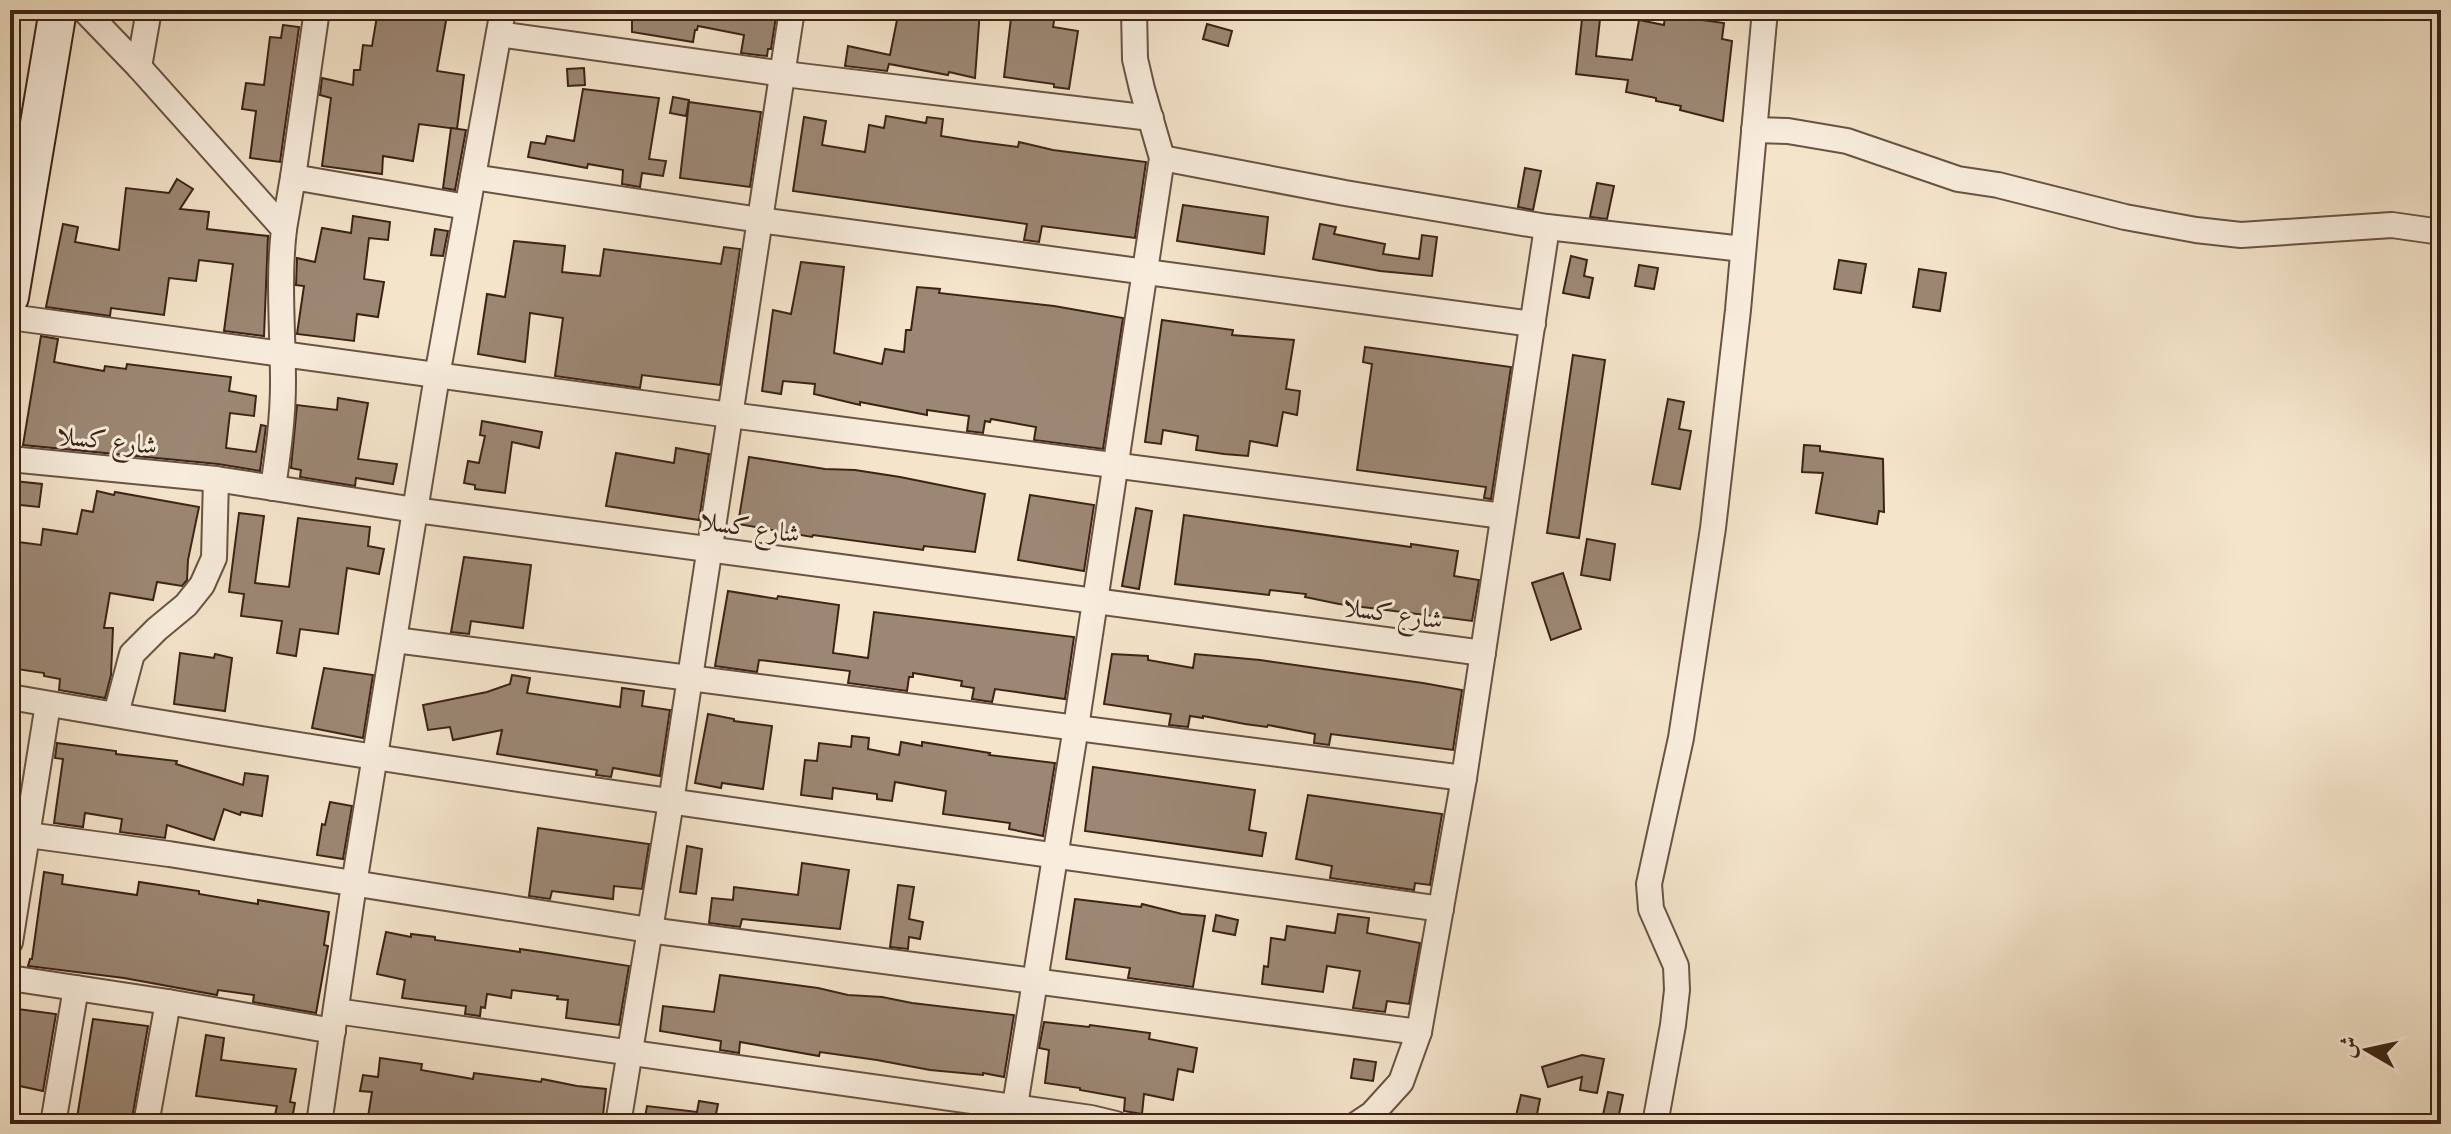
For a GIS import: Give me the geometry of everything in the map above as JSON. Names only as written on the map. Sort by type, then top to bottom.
[{"type":"main road","points":[[10,297],[22,150],[58,10]]},
{"type":"street","points":[[84,10],[284,229]]},
{"type":"street","points":[[139,67],[149,10]]},
{"type":"street","points":[[273,488],[282,427],[280,265],[317,10]]},
{"type":"street","points":[[319,1124],[354,884],[437,376],[503,10]]},
{"type":"street","points":[[618,1124],[671,802],[792,10]]},
{"type":"street","points":[[1013,1116],[1076,727],[1162,158],[1135,59],[1134,10]]},
{"type":"street","points":[[1655,1124],[1677,990],[1676,966],[1651,909],[1649,884],[1681,738],[1711,543],[1765,10]]},
{"type":"street","points":[[499,34],[784,74],[1151,118]]},
{"type":"street","points":[[1754,130],[1788,131],[1847,141],[1958,179],[1998,185],[2125,217],[2196,230],[2241,235],[2392,225],[2441,232]]},
{"type":"street","points":[[1162,158],[1547,227],[1743,249]]},
{"type":"street","points":[[293,177],[467,207]]},
{"type":"street","points":[[473,177],[760,220],[1533,324]]},
{"type":"street","points":[[1357,1124],[1372,1114],[1401,1082],[1419,1032],[1464,778],[1547,227]]},
{"type":"street","points":[[10,317],[1503,516]]},
{"type":"street","name":"شارع كسلا","points":[[10,459],[216,479],[415,510],[1483,653]]},
{"type":"street","points":[[116,714],[132,654],[186,605],[202,585],[214,558],[216,479]]},
{"type":"street","points":[[395,640],[1464,778]]},
{"type":"street","points":[[10,697],[671,802],[1441,909]]},
{"type":"street","points":[[10,942],[48,704]]},
{"type":"street","points":[[28,835],[169,854],[649,930],[1419,1032]]},
{"type":"street","points":[[10,978],[168,1002],[630,1051],[1013,1116],[1091,1118],[1116,1124]]},
{"type":"street","points":[[53,1124],[76,988]]},
{"type":"street","points":[[146,1124],[168,1002]]},
{"type":"building","points":[[378,10],[448,10],[437,71],[464,75],[457,129],[419,124],[413,161],[383,156],[382,174],[322,166],[331,98],[320,95],[322,78],[353,85],[354,70],[360,70],[363,45],[372,46]]},
{"type":"building","points":[[647,10],[777,10],[771,49],[768,49],[767,56],[741,53],[744,35],[698,26],[693,42],[632,32],[632,16],[645,16]]},
{"type":"building","points":[[899,10],[980,10],[975,78],[889,64],[887,71],[845,66],[848,46],[890,55]]},
{"type":"building","points":[[1012,10],[1056,10],[1053,27],[1078,31],[1069,89],[1004,77]]},
{"type":"building","points":[[1583,10],[1601,10],[1596,56],[1632,60],[1639,20],[1664,25],[1665,15],[1724,23],[1722,39],[1732,41],[1723,121],[1680,110],[1681,106],[1656,101],[1656,98],[1626,92],[1628,80],[1576,74]]},
{"type":"building","points":[[1207,24],[1232,31],[1228,46],[1203,39]]},
{"type":"building","points":[[283,25],[299,27],[280,162],[250,158],[256,111],[242,109],[246,83],[264,85],[270,37],[281,38]]},
{"type":"building","points":[[584,68],[585,85],[568,86],[567,69]]},
{"type":"building","points":[[583,89],[659,98],[649,159],[666,161],[663,176],[642,173],[640,187],[622,184],[623,170],[588,164],[587,168],[528,157],[531,142],[545,144],[547,136],[574,141]]},
{"type":"building","points":[[673,97],[689,100],[686,116],[670,113]]},
{"type":"building","points":[[689,102],[761,112],[750,187],[680,178]]},
{"type":"building","points":[[886,116],[926,123],[927,117],[943,119],[941,136],[1018,147],[1019,142],[1053,150],[1146,162],[1135,238],[1042,226],[1039,242],[1024,240],[1027,224],[793,191],[804,117],[826,121],[822,145],[865,152],[869,125],[884,128]]},
{"type":"building","points":[[451,128],[466,130],[455,190],[443,188]]},
{"type":"building","points":[[1525,168],[1541,171],[1533,210],[1518,207]]},
{"type":"building","points":[[177,179],[193,189],[180,209],[209,212],[207,229],[268,236],[264,336],[224,331],[233,264],[199,260],[196,281],[169,278],[164,315],[111,308],[110,316],[46,307],[63,224],[78,227],[75,242],[119,250],[126,188],[169,193]]},
{"type":"building","points":[[1597,183],[1614,186],[1607,219],[1590,217]]},
{"type":"building","points":[[1183,205],[1268,217],[1264,254],[1177,241]]},
{"type":"building","points":[[353,216],[390,222],[388,240],[369,238],[364,279],[384,282],[378,317],[357,314],[354,341],[297,334],[304,286],[296,285],[297,258],[315,262],[322,228],[351,233]]},
{"type":"building","points":[[1320,224],[1336,227],[1334,234],[1385,244],[1383,254],[1419,259],[1422,235],[1437,237],[1432,276],[1380,271],[1313,259]]},
{"type":"building","points":[[435,229],[448,231],[443,256],[431,255]]},
{"type":"building","points":[[514,241],[565,246],[562,272],[600,276],[604,249],[721,264],[724,247],[740,249],[720,385],[642,375],[640,388],[555,376],[563,318],[530,313],[525,362],[478,354],[487,294],[505,297]]},
{"type":"building","points":[[1571,256],[1587,260],[1584,276],[1593,278],[1589,298],[1563,293]]},
{"type":"building","points":[[1839,260],[1866,264],[1861,293],[1834,289]]},
{"type":"building","points":[[801,262],[844,267],[834,353],[882,364],[885,349],[904,352],[906,330],[911,330],[917,287],[940,289],[939,293],[1054,306],[1123,318],[1103,449],[1034,440],[1036,427],[991,419],[990,422],[985,421],[983,433],[967,431],[969,416],[927,410],[927,415],[860,402],[860,405],[814,394],[815,384],[783,381],[781,394],[762,391],[773,310],[791,314]]},
{"type":"building","points":[[1639,265],[1658,268],[1654,289],[1635,286]]},
{"type":"building","points":[[1919,269],[1946,273],[1940,311],[1913,307]]},
{"type":"building","points":[[1162,320],[1233,330],[1232,335],[1294,340],[1286,389],[1300,391],[1297,415],[1283,412],[1277,446],[1250,441],[1248,456],[1224,454],[1196,450],[1198,436],[1163,430],[1161,444],[1145,442]]},
{"type":"building","points":[[41,336],[58,339],[54,362],[104,371],[105,366],[126,369],[127,364],[231,377],[229,391],[256,396],[254,416],[230,413],[226,448],[256,452],[261,425],[266,426],[260,471],[23,445]]},
{"type":"building","points":[[1365,347],[1511,367],[1491,499],[1484,498],[1486,487],[1357,470],[1372,364],[1363,362]]},
{"type":"building","points":[[1573,355],[1605,360],[1579,538],[1547,533]]},
{"type":"building","points":[[338,398],[368,403],[358,459],[397,464],[393,484],[356,478],[355,486],[300,477],[301,470],[291,468],[297,405],[337,410]]},
{"type":"building","points":[[1668,399],[1684,402],[1679,429],[1691,431],[1680,489],[1652,484]]},
{"type":"building","points":[[482,421],[542,432],[539,448],[512,442],[505,493],[475,489],[475,485],[464,483],[468,461],[479,463],[485,436],[480,435]]},
{"type":"building","points":[[1804,445],[1820,446],[1820,451],[1883,459],[1884,512],[1879,511],[1877,524],[1816,513],[1823,473],[1802,472]]},
{"type":"building","points":[[676,448],[709,454],[699,520],[606,506],[616,453],[674,463]]},
{"type":"building","points":[[749,457],[900,477],[985,494],[975,552],[924,546],[923,550],[812,537],[738,524]]},
{"type":"building","points":[[14,481],[42,484],[39,507],[11,504]]},
{"type":"building","points":[[97,491],[199,507],[187,580],[182,586],[157,582],[153,600],[110,593],[104,628],[113,628],[111,675],[105,698],[59,690],[60,679],[44,676],[44,673],[10,668],[10,541],[41,545],[43,529],[77,534],[82,510],[93,512]]},
{"type":"building","points":[[1030,495],[1094,505],[1084,571],[1018,560]]},
{"type":"building","points":[[1136,508],[1152,511],[1139,589],[1122,586]]},
{"type":"building","points":[[239,513],[264,516],[255,583],[289,587],[298,518],[370,527],[368,546],[384,549],[379,574],[347,568],[338,634],[300,629],[296,656],[277,653],[282,621],[241,616],[244,594],[229,592]]},
{"type":"building","points":[[1184,515],[1458,551],[1454,576],[1479,580],[1472,621],[1339,604],[1305,597],[1306,594],[1270,590],[1269,595],[1175,584]]},
{"type":"building","points":[[1587,539],[1615,544],[1610,580],[1581,575]]},
{"type":"building","points":[[464,557],[531,565],[523,628],[471,621],[469,634],[451,632]]},
{"type":"building","points":[[1563,573],[1581,629],[1551,640],[1532,583]]},
{"type":"building","points":[[728,591],[839,605],[833,653],[868,658],[874,612],[1074,637],[1065,699],[995,689],[992,702],[972,699],[974,688],[961,686],[962,681],[913,673],[913,677],[909,677],[907,691],[848,683],[850,671],[759,660],[757,672],[715,666]]},
{"type":"building","points":[[180,653],[232,658],[225,711],[174,704]]},
{"type":"building","points":[[1112,654],[1148,656],[1148,660],[1193,668],[1195,654],[1260,660],[1462,690],[1453,750],[1331,734],[1329,745],[1314,743],[1315,734],[1203,716],[1190,716],[1188,727],[1169,725],[1171,714],[1104,704]]},
{"type":"building","points":[[324,668],[373,675],[363,738],[312,728]]},
{"type":"building","points":[[512,675],[530,678],[527,693],[620,707],[622,688],[644,691],[642,706],[670,710],[660,776],[613,768],[611,777],[596,775],[597,770],[497,754],[502,730],[453,740],[450,727],[428,730],[423,705],[487,692],[510,684]]},
{"type":"building","points":[[708,714],[772,726],[763,789],[722,783],[721,788],[695,783]]},
{"type":"building","points":[[852,736],[869,738],[868,749],[899,755],[901,742],[922,746],[922,742],[1055,763],[1043,836],[1009,829],[1010,823],[943,814],[946,791],[895,782],[892,801],[877,799],[877,794],[833,788],[832,799],[801,795],[805,760],[817,761],[819,743],[851,747]]},
{"type":"building","points":[[57,743],[177,761],[176,764],[243,785],[245,773],[268,776],[262,816],[241,812],[240,815],[224,809],[214,840],[167,825],[165,838],[120,832],[122,819],[85,813],[83,827],[54,823],[63,759],[55,758]]},
{"type":"building","points":[[1093,767],[1255,790],[1249,830],[1266,833],[1262,856],[1085,831]]},
{"type":"building","points":[[1308,795],[1442,814],[1430,885],[1415,883],[1414,890],[1330,878],[1332,866],[1296,859]]},
{"type":"building","points":[[330,802],[352,806],[343,859],[317,855],[322,824],[325,825]]},
{"type":"building","points":[[538,828],[649,844],[642,889],[614,886],[613,899],[552,891],[550,899],[529,896]]},
{"type":"building","points":[[687,846],[702,849],[696,894],[680,892]]},
{"type":"building","points":[[802,863],[849,870],[840,929],[742,919],[740,927],[709,923],[712,898],[733,900],[734,887],[798,895]]},
{"type":"building","points":[[44,872],[63,875],[62,884],[137,895],[139,882],[258,904],[258,900],[329,912],[324,945],[328,946],[316,1013],[253,1002],[254,995],[218,990],[217,995],[124,978],[28,966],[32,959]]},
{"type":"building","points":[[898,885],[914,887],[909,919],[923,922],[920,939],[909,937],[908,949],[890,947]]},
{"type":"building","points":[[1075,899],[1141,907],[1142,904],[1205,916],[1193,987],[1128,978],[1130,968],[1066,959]]},
{"type":"building","points":[[1338,914],[1369,918],[1367,933],[1420,943],[1409,1004],[1387,1001],[1385,1012],[1353,1008],[1360,971],[1327,966],[1323,992],[1262,984],[1264,966],[1268,967],[1271,938],[1285,940],[1287,926],[1335,933]]},
{"type":"building","points":[[1216,915],[1238,920],[1235,935],[1213,931]]},
{"type":"building","points":[[386,932],[629,966],[619,1025],[566,1018],[568,1000],[512,990],[511,998],[487,994],[480,1016],[465,1014],[466,1006],[402,998],[405,980],[377,974]]},
{"type":"building","points":[[720,975],[848,995],[1014,1015],[1004,1077],[930,1070],[820,1052],[819,1056],[740,1042],[739,1053],[720,1050],[721,1041],[660,1031],[663,1006],[714,1012]]},
{"type":"building","points":[[10,1008],[56,1014],[43,1091],[10,1084]]},
{"type":"building","points":[[93,1019],[148,1026],[131,1124],[76,1124]]},
{"type":"building","points":[[1044,1022],[1150,1033],[1149,1039],[1197,1048],[1193,1072],[1178,1069],[1173,1100],[1144,1094],[1142,1114],[1124,1111],[1125,1098],[1045,1083],[1049,1050],[1039,1048]]},
{"type":"building","points":[[206,1035],[224,1038],[221,1060],[296,1069],[290,1102],[295,1103],[291,1124],[273,1124],[277,1106],[196,1096]]},
{"type":"building","points":[[1582,1055],[1604,1059],[1597,1093],[1580,1090],[1582,1077],[1548,1087],[1542,1067]]},
{"type":"building","points":[[380,1058],[422,1064],[421,1070],[473,1079],[474,1073],[606,1089],[602,1124],[413,1124],[368,1117],[372,1092],[360,1091],[363,1075],[378,1077]]},
{"type":"building","points":[[1354,1059],[1376,1062],[1373,1081],[1351,1078]]},
{"type":"building","points":[[1608,1092],[1623,1095],[1617,1124],[1601,1124]]},
{"type":"building","points":[[1521,1095],[1540,1099],[1535,1124],[1514,1124]]},
{"type":"building","points":[[699,1101],[718,1104],[714,1124],[644,1124],[647,1106],[697,1112]]}]
